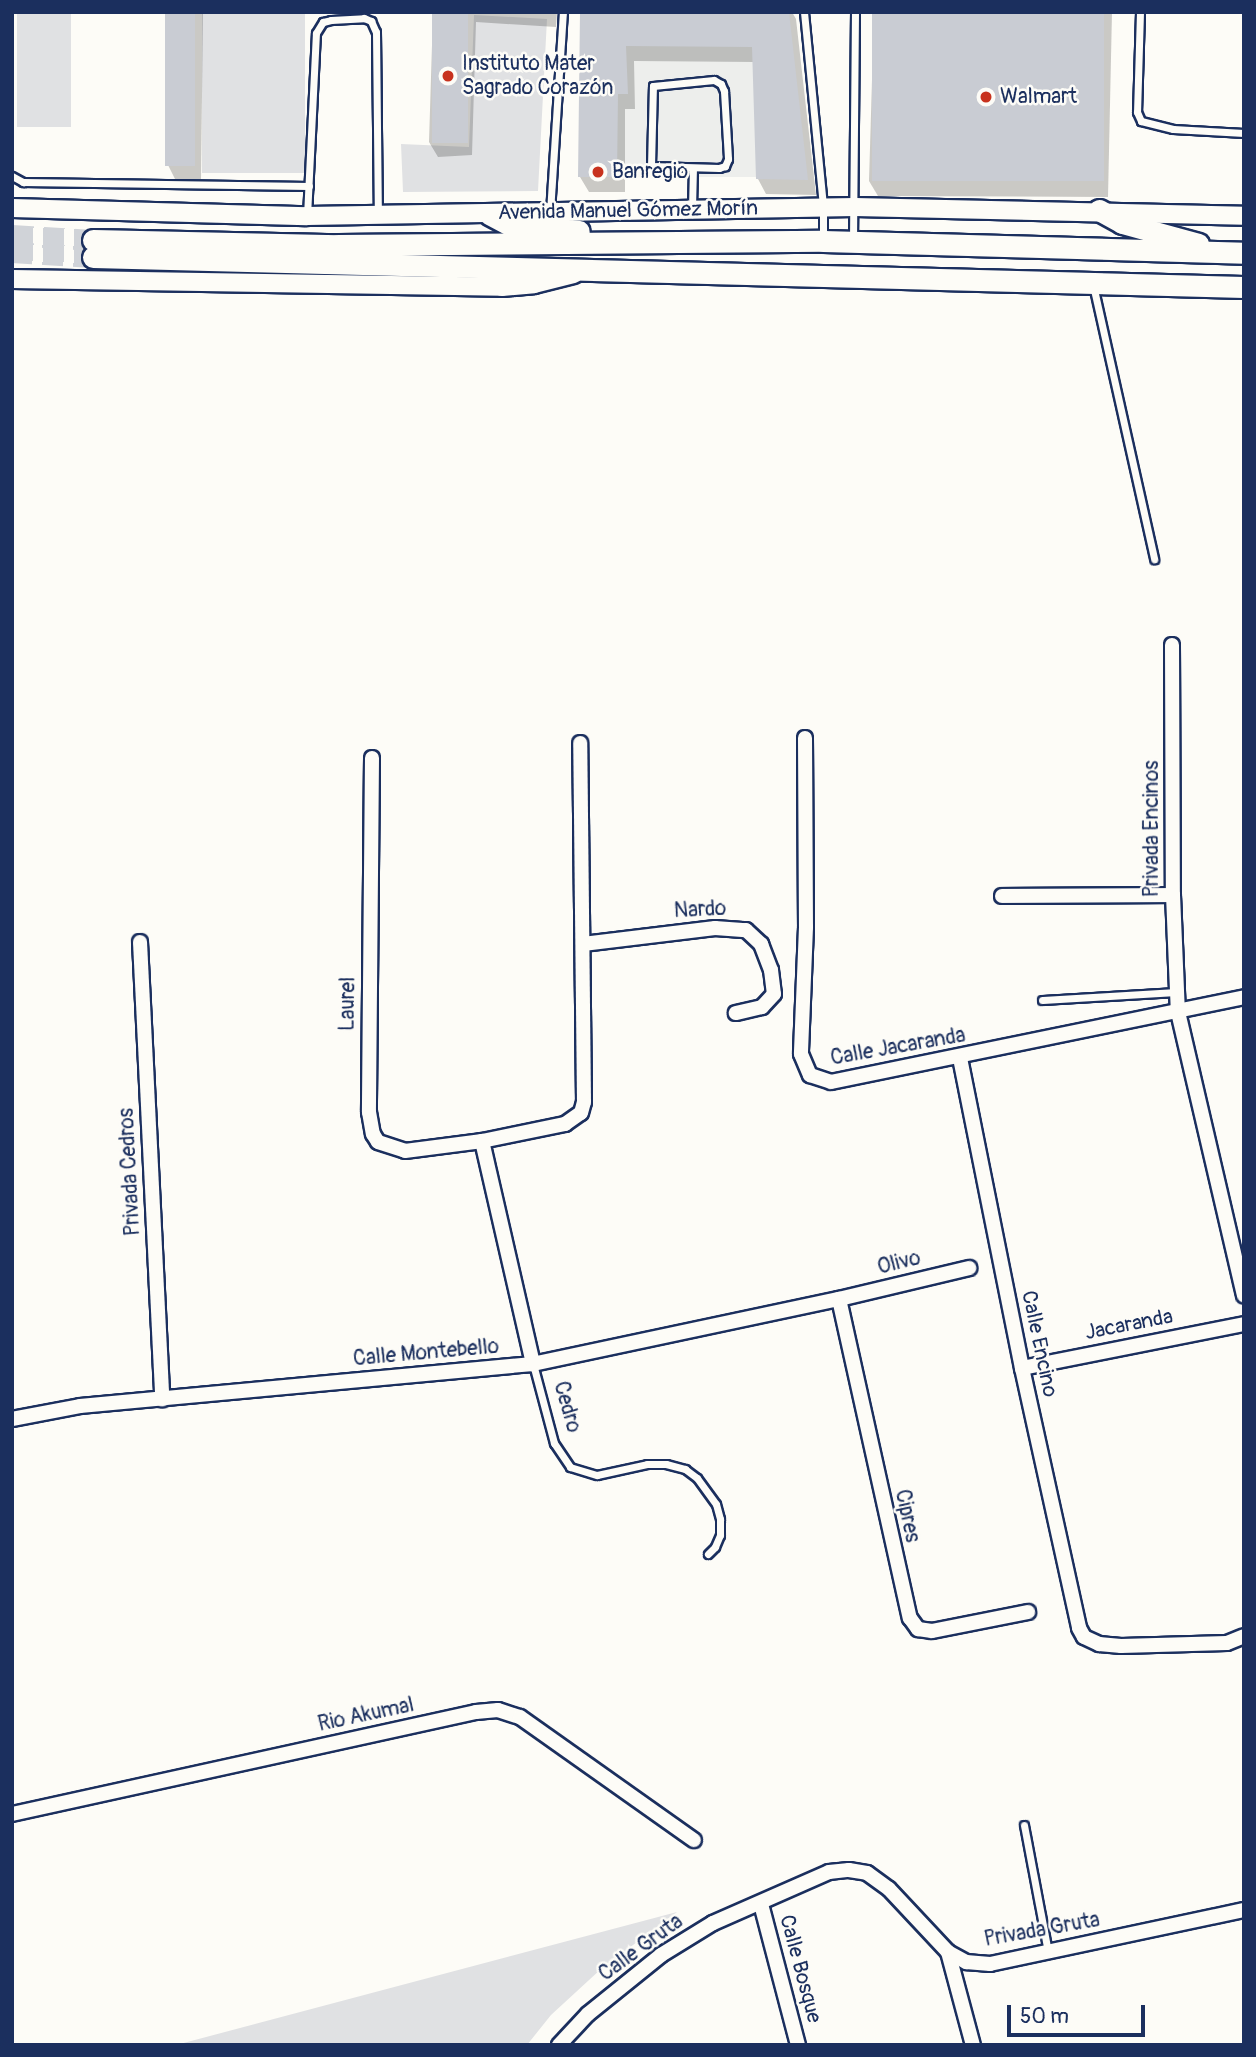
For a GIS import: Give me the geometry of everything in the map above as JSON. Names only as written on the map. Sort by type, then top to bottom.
[{"type":"main road","points":[[1099,211],[1122,223],[1195,242],[1208,252]]},
{"type":"main road","points":[[489,214],[510,225],[590,232],[621,243]]},
{"type":"main road","name":"Avenida Manuel Gómez Morín","points":[[1244,253],[823,241],[93,248],[582,272],[1244,287]]},
{"type":"street","name":"Avenida Manuel Gómez Morín","points":[[17,211],[307,216],[855,207],[1244,216]]},
{"type":"street","points":[[12,270],[31,280]]},
{"type":"street","name":"Avenida Manuel Gómez Morín","points":[[12,279],[502,287],[534,284],[582,272]]},
{"type":"street","name":"Privada Encinos","points":[[1172,645],[1173,895],[1178,1012],[1244,1295]]},
{"type":"street","name":"Calle Jacaranda","points":[[805,738],[806,927],[801,1054],[804,1067],[810,1075],[831,1082],[960,1058],[1244,997]]},
{"type":"street","points":[[580,743],[583,944]]},
{"type":"street","name":"Laurel","points":[[372,758],[369,1070],[373,1134],[378,1142],[388,1148],[405,1151],[482,1141],[565,1124],[578,1116],[584,1102],[583,944]]},
{"type":"street","points":[[1002,895],[1173,895]]},
{"type":"street","name":"Nardo","points":[[583,944],[715,928],[746,930],[761,944],[771,970],[774,994],[762,1007],[736,1013]]},
{"type":"street","name":"Privada Cedros","points":[[140,942],[162,1399]]},
{"type":"street","name":"Calle Encino","points":[[960,1058],[1022,1368],[1076,1619],[1084,1636],[1099,1644],[1121,1646],[1227,1643],[1244,1636]]},
{"type":"street","name":"Cedro","points":[[482,1141],[533,1364]]},
{"type":"street","name":"Olivo","points":[[839,1299],[969,1268]]},
{"type":"street","name":"Calle Montebello","points":[[12,1419],[80,1406],[533,1364],[839,1299]]},
{"type":"street","name":"Cipres","points":[[839,1299],[910,1618],[918,1629],[932,1631],[1028,1612]]},
{"type":"street","name":"Jacaranda","points":[[1022,1368],[1244,1324]]},
{"type":"street","name":"Rio Akumal","points":[[12,1814],[475,1712],[498,1710],[520,1717],[694,1840]]},
{"type":"street","name":"Privada Gruta","points":[[761,1903],[829,1872],[849,1870],[867,1873],[889,1889],[948,1952],[966,1962],[989,1964],[1244,1910]]},
{"type":"street","name":"Calle Gruta","points":[[559,2045],[588,2014],[661,1955],[713,1923],[761,1903]]},
{"type":"street","name":"Calle Bosque","points":[[761,1903],[798,2045]]},
{"type":"street","points":[[948,1952],[973,2045]]},
{"type":"lane","points":[[550,213],[563,12]]},
{"type":"lane","points":[[804,12],[823,207],[823,241]]},
{"type":"lane","points":[[853,242],[855,12]]},
{"type":"lane","points":[[1140,12],[1137,112],[1141,121],[1173,129],[1244,132]]},
{"type":"lane","points":[[307,216],[316,33],[323,22],[368,19],[376,32],[378,215]]},
{"type":"lane","points":[[714,80],[723,88],[727,163],[719,168],[693,168],[653,167],[649,164],[651,90],[656,84],[714,80]]},
{"type":"lane","points":[[692,209],[693,168]]},
{"type":"lane","points":[[12,176],[23,182]]},
{"type":"lane","points":[[12,182],[309,186]]},
{"type":"lane","points":[[1093,284],[1154,559]]},
{"type":"lane","points":[[1042,1000],[1177,992]]},
{"type":"lane","name":"Cedro","points":[[533,1364],[554,1443],[570,1467],[597,1475],[647,1464],[666,1464],[685,1469],[697,1478],[716,1504],[720,1519],[720,1535],[716,1547],[708,1554]]},
{"type":"lane","points":[[1024,1825],[1048,1953]]},
{"type":"shaded area","points":[[17,12],[71,12],[71,127],[17,127]]},
{"type":"shaded area","points":[[202,12],[305,12],[305,173],[202,173]]},
{"type":"shaded area","points":[[580,12],[789,12],[789,177],[580,177]]},
{"type":"shaded area","points":[[474,15],[547,19],[538,191],[403,192],[401,144],[469,147]]},
{"type":"shaded area","points":[[677,1912],[601,1969],[551,2015],[527,2045],[176,2045]]},
{"type":"building","points":[[165,12],[195,12],[195,166],[165,166]]},
{"type":"building","name":"Instituto Mater Sagrado Corazón","points":[[432,12],[468,12],[468,143],[432,143]]},
{"type":"building","points":[[580,12],[789,12],[808,180],[756,179],[752,47],[626,46],[628,94],[618,94],[617,177],[578,177]]},
{"type":"building","name":"Walmart","points":[[872,12],[1104,12],[1104,181],[872,181]]},
{"type":"tunnel","points":[[12,235],[93,240]]},
{"type":"tunnel","points":[[12,252],[93,257]]},
{"type":"place","name":"Instituto Mater Sagrado Corazón","points":[[448,76]]},
{"type":"place","name":"Walmart","points":[[986,97]]},
{"type":"place","name":"Banregio","points":[[598,172]]}]
